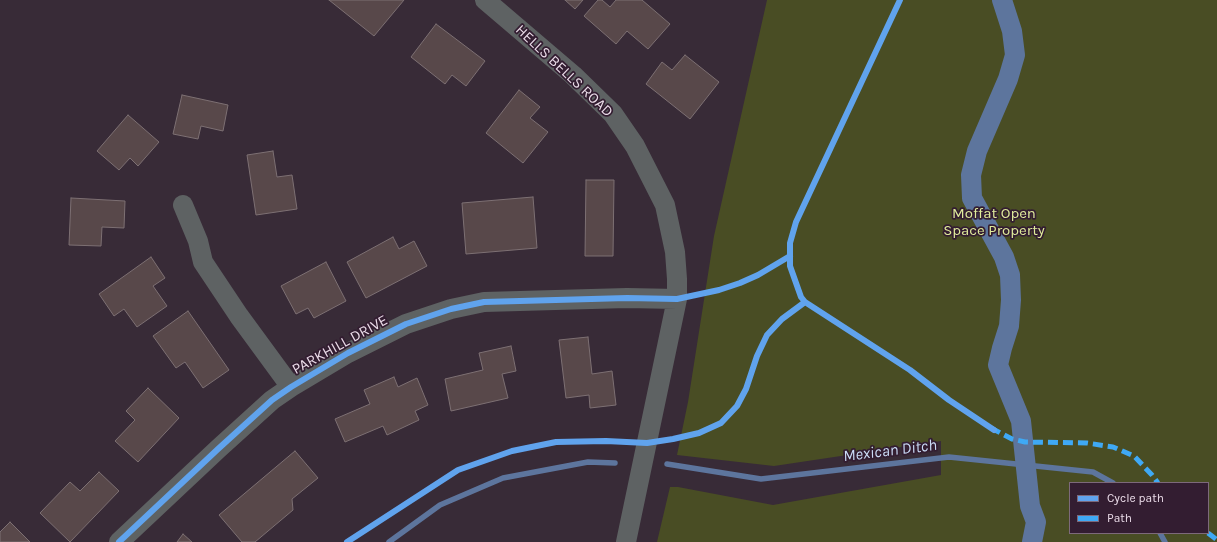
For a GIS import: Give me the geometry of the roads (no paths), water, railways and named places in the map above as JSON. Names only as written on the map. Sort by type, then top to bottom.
[{"type":"street","name":"HELLS BELLS ROAD","points":[[485,0],[573,75],[613,114],[635,146],[665,205],[675,252],[677,299],[626,542]]},
{"type":"street","points":[[183,205],[198,241],[203,262],[239,316],[291,387]]},
{"type":"street","name":"PARKHILL DRIVE","points":[[119,542],[272,400],[291,387],[355,350],[406,324],[451,309],[484,302],[627,298],[677,299]]},
{"type":"waterway","points":[[1002,0],[1012,31],[1015,55],[1008,79],[977,151],[971,175],[972,198],[1004,257],[1010,275],[1011,300],[1009,326],[998,365],[1021,421],[1030,506],[1036,522],[1032,542]]},
{"type":"waterway","name":"Mexican Ditch","points":[[667,464],[761,479],[949,457],[1093,472],[1111,482]]},
{"type":"waterway","name":"Mexican Ditch","points":[[389,542],[440,505],[503,478],[588,462],[615,463]]},
{"type":"waterway","name":"Mexican Ditch","points":[[1161,534],[1165,542]]},
{"type":"park label","name":"Moffat Open Space Property","points":[[994,222]]}]
